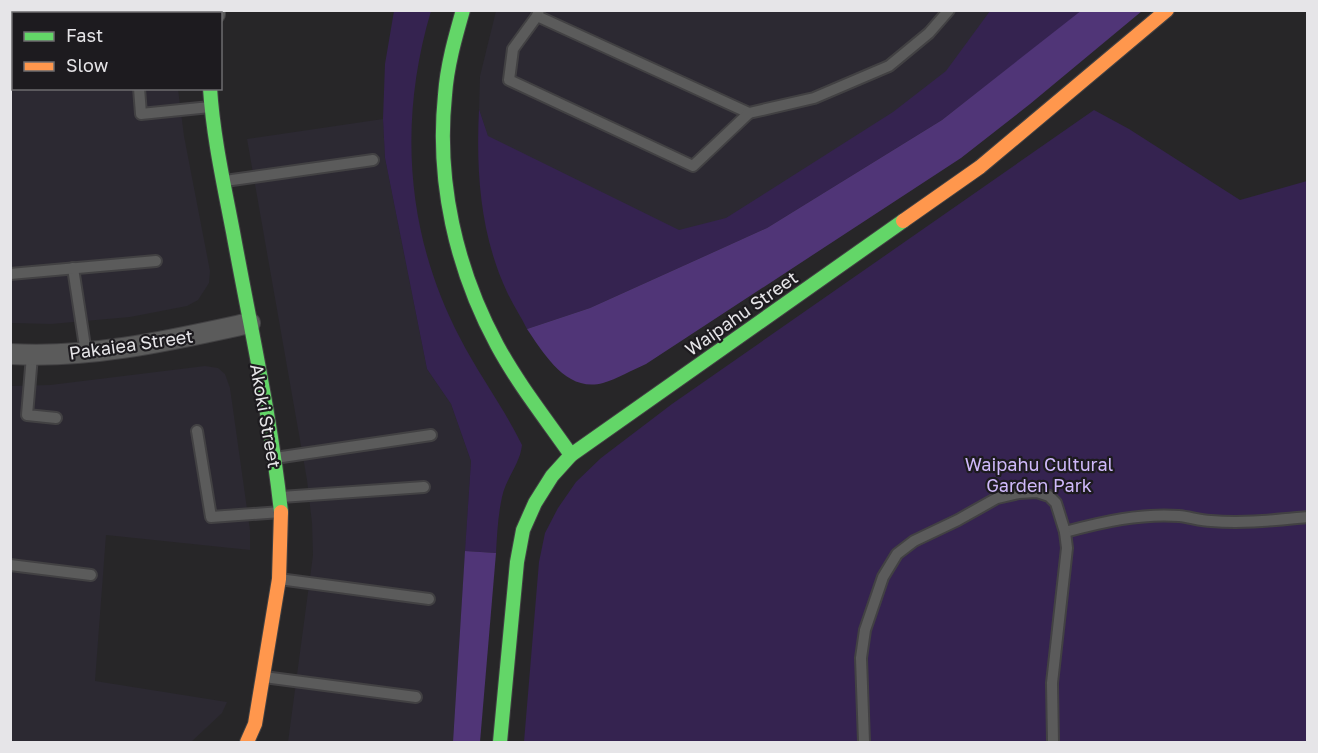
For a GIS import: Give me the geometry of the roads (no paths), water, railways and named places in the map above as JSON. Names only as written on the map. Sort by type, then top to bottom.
[{"type":"street","points":[[463,10],[447,72],[443,121],[444,183],[453,232],[468,280],[497,345],[520,383],[571,455]]},
{"type":"street","name":"Waipahu Street","points":[[500,742],[516,562],[523,530],[535,503],[552,476],[571,455],[980,167],[1167,10]]},
{"type":"street","name":"Akoki Street","points":[[210,90],[223,182],[275,458],[281,512],[279,579],[255,724],[247,742]]},
{"type":"street","name":"Pakaiea Street","points":[[10,354],[32,356],[86,353],[250,323]]},
{"type":"lane","points":[[749,113],[538,13],[513,49],[509,80],[693,166],[749,113],[814,98],[890,66],[929,33],[949,10]]},
{"type":"lane","points":[[139,90],[141,114],[211,107]]},
{"type":"lane","points":[[223,182],[374,160]]},
{"type":"lane","points":[[10,274],[156,261]]},
{"type":"lane","points":[[73,268],[86,353]]},
{"type":"lane","points":[[32,356],[27,415],[56,418]]},
{"type":"lane","points":[[197,431],[211,517],[281,512]]},
{"type":"lane","points":[[275,458],[431,435]]},
{"type":"lane","points":[[279,497],[424,487]]},
{"type":"lane","points":[[864,742],[861,658],[865,630],[883,577],[897,554],[914,541],[997,498],[1037,492],[1049,496],[1056,503],[1068,548],[1055,639],[1052,683],[1053,742]]},
{"type":"lane","points":[[1065,532],[1104,521],[1138,518],[1178,516],[1211,521],[1308,517]]},
{"type":"lane","points":[[10,566],[91,575]]},
{"type":"lane","points":[[279,579],[429,599]]},
{"type":"lane","points":[[263,677],[416,697]]},
{"type":"park label","name":"Waipahu Cultural Garden Park","points":[[1039,474]]}]
